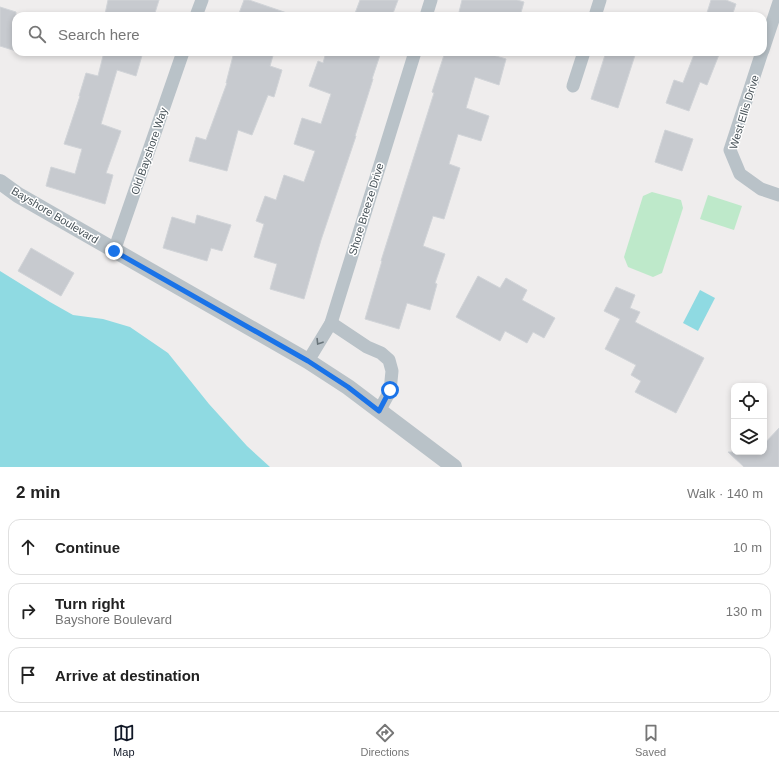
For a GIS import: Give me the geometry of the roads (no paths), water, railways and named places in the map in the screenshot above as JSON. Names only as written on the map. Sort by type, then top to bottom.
[{"type":"street","points":[[198,12],[202,0]]},
{"type":"street","points":[[427,12],[431,0]]},
{"type":"street","points":[[596,12],[600,0]]},
{"type":"street","name":"West Ellis Drive","points":[[767,39],[779,2]]},
{"type":"street","name":"Old Bayshore Way","points":[[114,251],[183,56]]},
{"type":"street","name":"Shore Breeze Drive","points":[[308,361],[331,323],[414,56]]},
{"type":"street","points":[[573,86],[583,56]]},
{"type":"street","name":"West Ellis Drive","points":[[761,56],[730,150],[740,174],[761,189],[779,195]]},
{"type":"street","name":"Bayshore Boulevard","points":[[0,182],[18,195],[114,251],[308,361],[348,387],[454,467]]},
{"type":"street","points":[[331,323],[367,347],[381,353],[389,360],[392,371],[390,390],[379,411]]},
{"type":"water","points":[[0,271],[73,315],[103,319],[130,327],[168,353],[209,404],[247,446],[270,467],[0,467]]},
{"type":"water","points":[[700,290],[715,298],[698,331],[683,323]]}]
